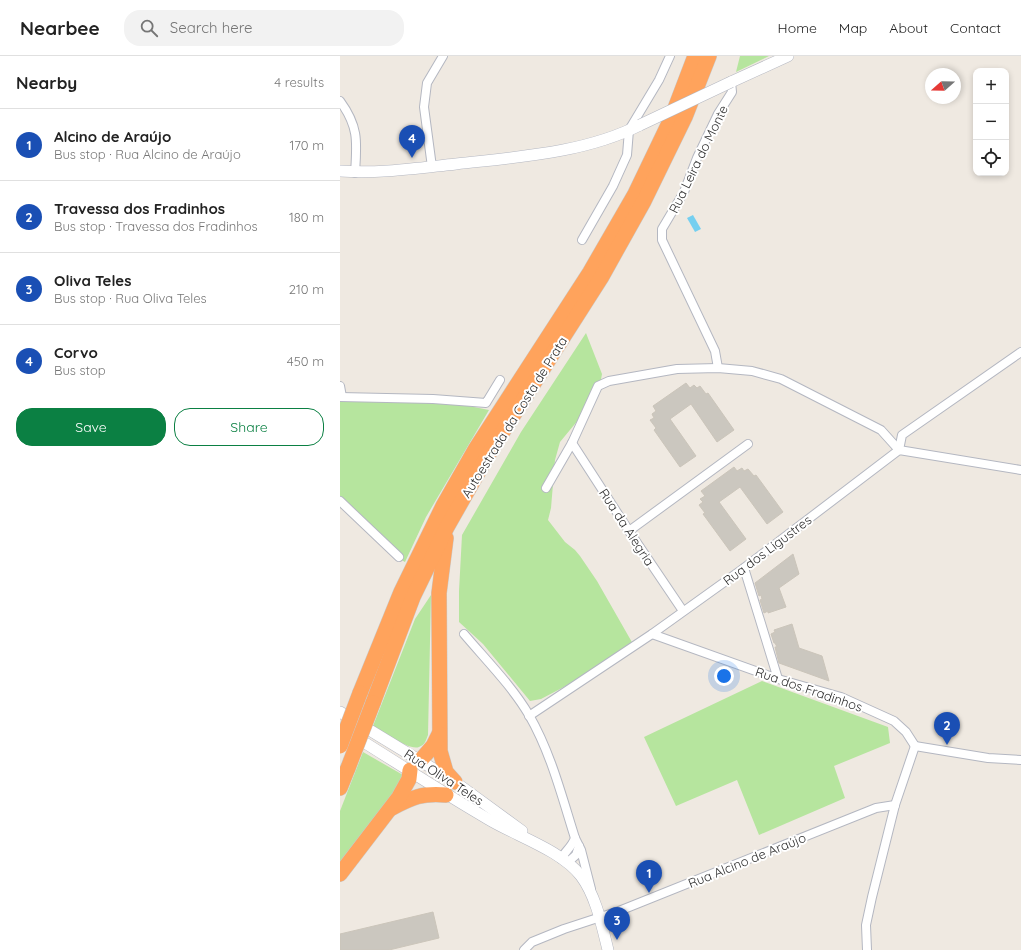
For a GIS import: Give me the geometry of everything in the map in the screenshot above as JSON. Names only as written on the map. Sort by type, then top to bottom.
[{"type":"highway","name":"Autoestrada da Costa de Prata","points":[[340,746],[401,592],[443,506],[476,448],[590,272],[635,194],[671,119],[695,56]]},
{"type":"highway","name":"Autoestrada da Costa de Prata","points":[[340,788],[413,597],[447,527],[488,455],[601,278],[644,201],[685,117],[709,56]]},
{"type":"highway","points":[[447,527],[439,594],[440,751],[446,772],[455,782]]},
{"type":"highway","points":[[340,874],[400,797],[409,779],[413,765],[433,746],[440,731]]},
{"type":"highway","points":[[390,809],[415,796],[446,794]]},
{"type":"main road","points":[[340,172],[355,173],[432,167],[530,156],[591,143],[629,130],[788,56]]},
{"type":"main road","name":"Rua Oliva Teles","points":[[340,712],[396,746],[413,765],[446,794],[491,821],[544,848]]},
{"type":"main road","name":"Rua Oliva Teles","points":[[340,728],[390,758],[413,765],[455,782],[544,848],[564,861],[581,876],[593,900],[608,950]]},
{"type":"street","points":[[432,167],[424,107],[427,83],[442,56]]},
{"type":"street","points":[[582,240],[613,186],[627,155],[629,130],[659,80],[670,56]]},
{"type":"street","name":"Rua Leira do Monte","points":[[718,368],[715,351],[662,240],[662,229],[684,192],[700,151],[718,114],[732,92],[731,82]]},
{"type":"street","points":[[340,101],[348,112],[356,130],[357,142],[355,173]]},
{"type":"street","points":[[899,450],[902,435],[1021,352]]},
{"type":"street","points":[[546,488],[572,443],[598,386],[609,381],[677,369],[718,368],[752,371],[782,379],[880,430],[899,450],[1021,470]]},
{"type":"street","points":[[340,386],[341,397],[433,399],[486,403],[500,380]]},
{"type":"street","name":"Rua da Alegria","points":[[572,443],[683,611]]},
{"type":"street","points":[[629,531],[748,444]]},
{"type":"street","name":"Rua dos Ligustres","points":[[529,716],[652,634],[744,568],[899,450]]},
{"type":"street","points":[[340,501],[399,557]]},
{"type":"street","points":[[744,568],[778,679]]},
{"type":"street","name":"Rua Oliva Teles","points":[[464,634],[515,694],[529,716],[549,757],[588,875],[593,900]]},
{"type":"street","name":"Rua dos Fradinhos","points":[[652,634],[778,679],[841,697],[894,721],[906,732],[915,746]]},
{"type":"street","points":[[866,950],[866,925],[895,805],[915,746],[988,758],[1021,760]]},
{"type":"street","name":"Rua Alcino de Araújo","points":[[524,950],[532,942],[564,929],[620,911],[876,808],[895,805]]},
{"type":"street","points":[[564,861],[576,855],[577,842]]},
{"type":"green space","points":[[740,56],[769,56],[736,72]]},
{"type":"green space","points":[[586,333],[602,374],[600,385],[579,419],[560,442],[555,460],[551,508],[548,520],[565,542],[580,556],[597,581],[633,644],[581,678],[541,699],[530,701],[483,644],[459,622],[462,535],[521,432]]},
{"type":"green space","points":[[340,397],[429,398],[489,410],[426,517],[405,562],[386,551],[340,506]]},
{"type":"green space","points":[[431,595],[428,735],[423,745],[415,747],[396,740],[373,726],[415,619]]},
{"type":"green space","points":[[762,681],[888,727],[890,743],[834,766],[845,798],[759,835],[737,780],[676,806],[644,737]]},
{"type":"green space","points":[[363,752],[403,775],[401,786],[340,867],[340,811]]},
{"type":"water","points":[[693,215],[701,229],[695,232],[687,218]]},
{"type":"building","points":[[686,383],[690,388],[694,385],[697,388],[700,386],[706,394],[708,393],[734,430],[717,442],[691,404],[670,419],[696,456],[680,467],[654,430],[656,428],[650,420],[654,418],[652,414],[656,411],[653,406]]},
{"type":"building","points":[[734,467],[737,471],[742,468],[744,471],[748,469],[754,476],[756,475],[783,512],[767,524],[740,487],[719,502],[746,539],[730,551],[703,514],[705,513],[699,505],[703,502],[700,499],[705,496],[701,491]]},
{"type":"building","points":[[793,554],[799,574],[779,588],[786,607],[764,613],[760,600],[762,599],[761,595],[759,596],[755,583]]},
{"type":"building","points":[[792,624],[799,648],[822,656],[829,681],[779,663],[775,647],[777,647],[771,634],[775,632],[774,630]]},
{"type":"building","points":[[433,912],[439,938],[389,950],[340,950],[340,934]]},
{"type":"place","name":"Corvo","points":[[412,158]]},
{"type":"place","name":"Travessa dos Fradinhos","points":[[947,745]]},
{"type":"place","name":"Alcino de Araújo","points":[[649,893]]},
{"type":"place","name":"Oliva Teles","points":[[617,940]]}]
